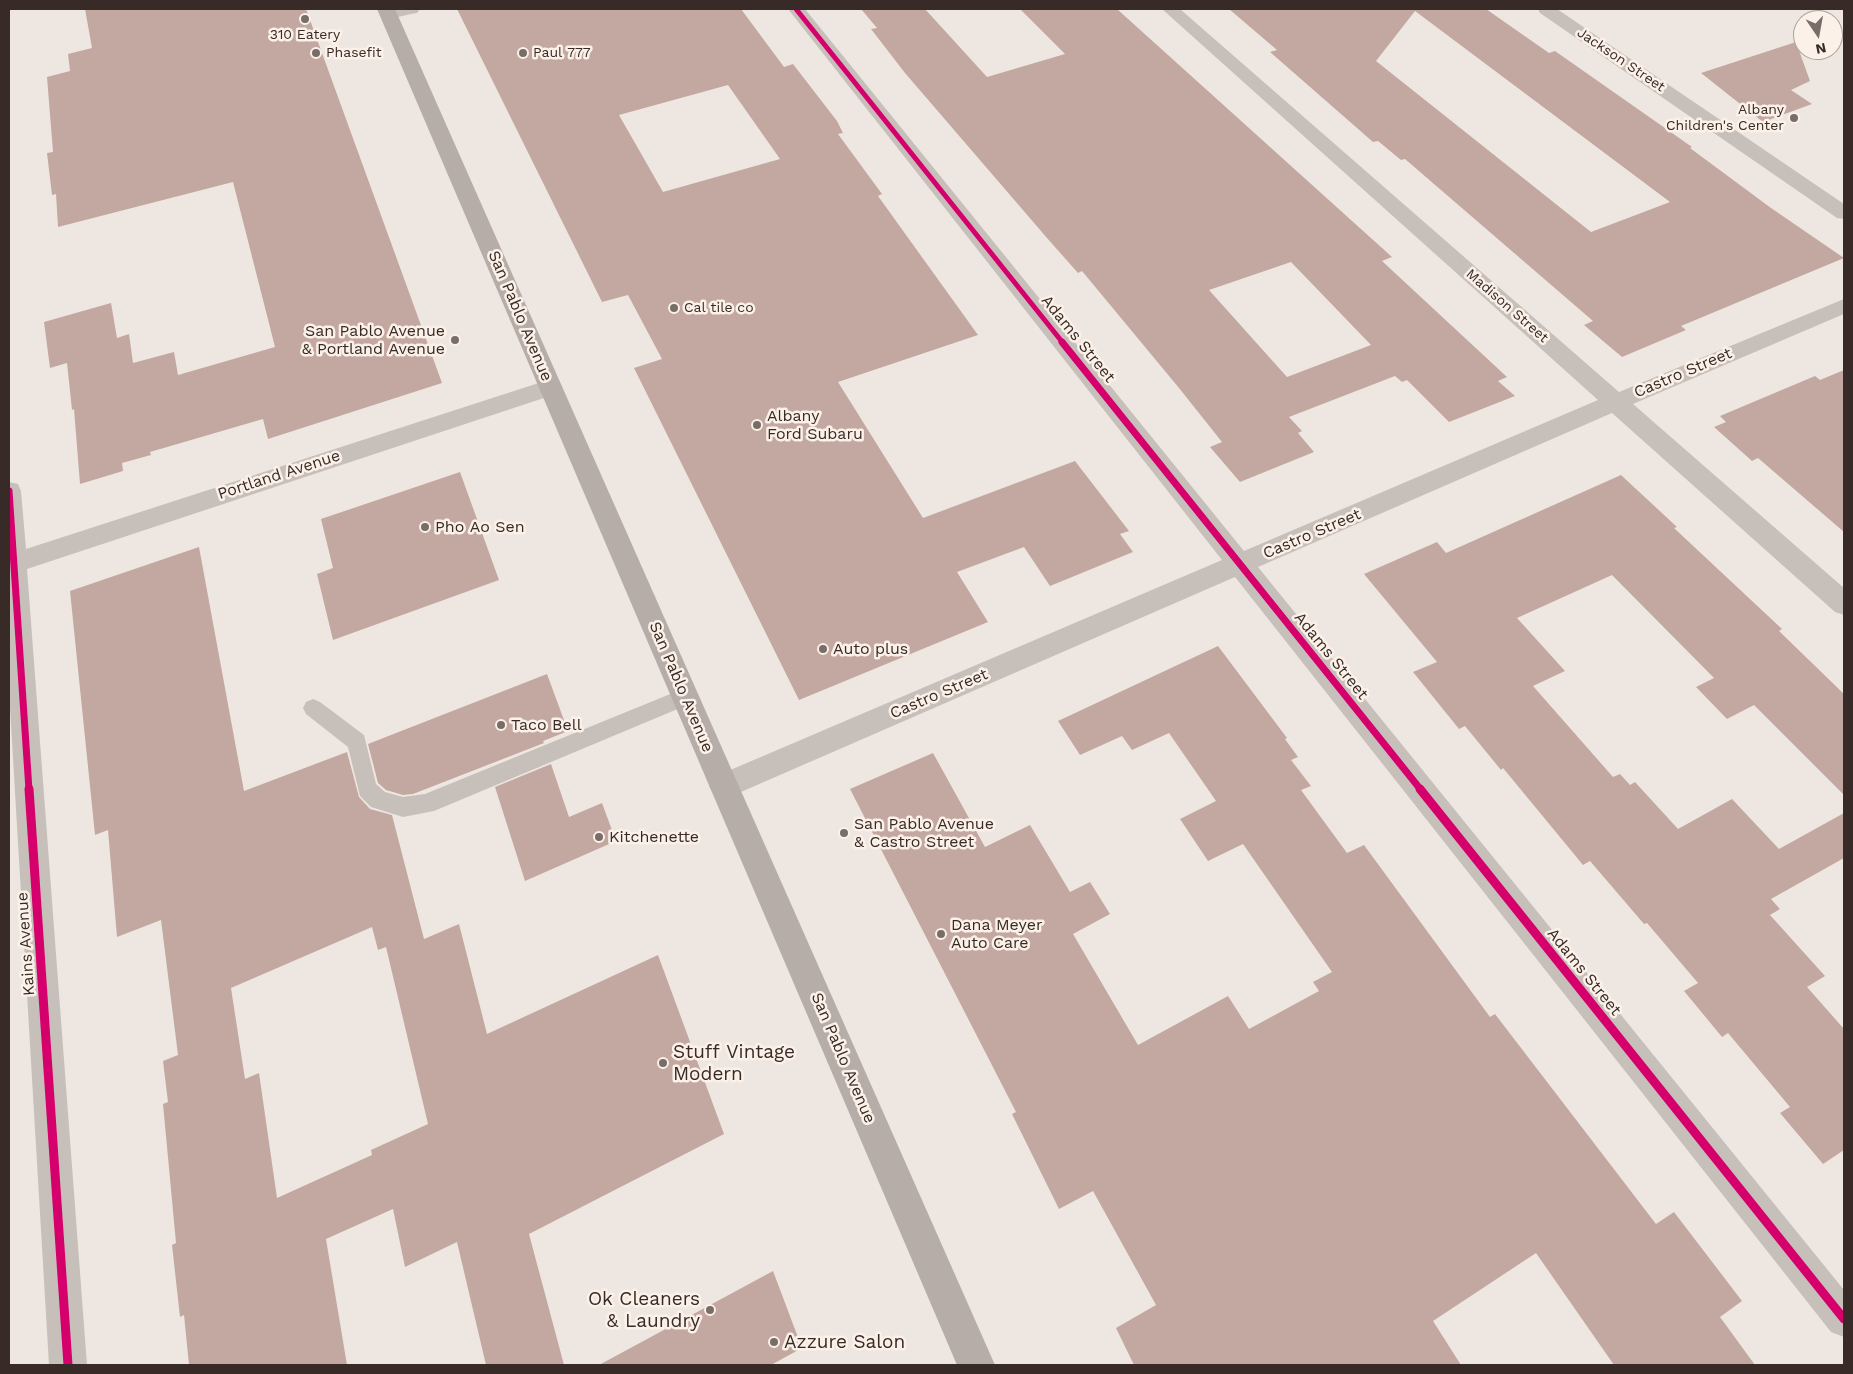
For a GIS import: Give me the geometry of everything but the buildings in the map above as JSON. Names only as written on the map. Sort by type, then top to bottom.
[{"type":"main road","name":"San Pablo Avenue","points":[[396,11],[551,387],[976,1365]]},
{"type":"street","name":"Adams Street","points":[[796,9],[1844,1319]]},
{"type":"street","name":"Madison Street","points":[[1170,9],[1844,604]]},
{"type":"street","name":"Jackson Street","points":[[1546,9],[1844,213]]},
{"type":"street","name":"Castro Street","points":[[724,786],[1616,402],[1844,306]]},
{"type":"street","name":"Portland Avenue","points":[[11,564],[551,387]]},
{"type":"street","name":"Kains Avenue","points":[[9,490],[11,564],[17,608],[68,1365]]},
{"type":"lane","points":[[313,708],[357,742],[367,789],[379,800],[403,806],[426,804],[685,697]]},
{"type":"cycle path","points":[[796,9],[1844,1319]]},
{"type":"cycle path","points":[[9,491],[68,1365]]},
{"type":"place","name":"310 Eatery","points":[[305,19]]},
{"type":"place","name":"Phasefit","points":[[316,53]]},
{"type":"place","name":"Paul 777","points":[[523,53]]},
{"type":"place","name":"Albany Children's Center","points":[[1794,118]]},
{"type":"place","name":"Cal tile co","points":[[674,308]]},
{"type":"place","name":"San Pablo Avenue & Portland Avenue","points":[[455,340]]},
{"type":"place","name":"Albany Ford Subaru","points":[[757,425]]},
{"type":"place","name":"Pho Ao Sen","points":[[425,527]]},
{"type":"place","name":"Auto plus","points":[[823,649]]},
{"type":"place","name":"Taco Bell","points":[[501,725]]},
{"type":"place","name":"San Pablo Avenue & Castro Street","points":[[844,833]]},
{"type":"place","name":"Kitchenette","points":[[599,837]]},
{"type":"place","name":"Dana Meyer Auto Care","points":[[941,934]]},
{"type":"place","name":"Stuff Vintage Modern","points":[[663,1063]]},
{"type":"place","name":"Ok Cleaners & Laundry","points":[[710,1310]]},
{"type":"place","name":"Azzure Salon","points":[[774,1342]]}]
